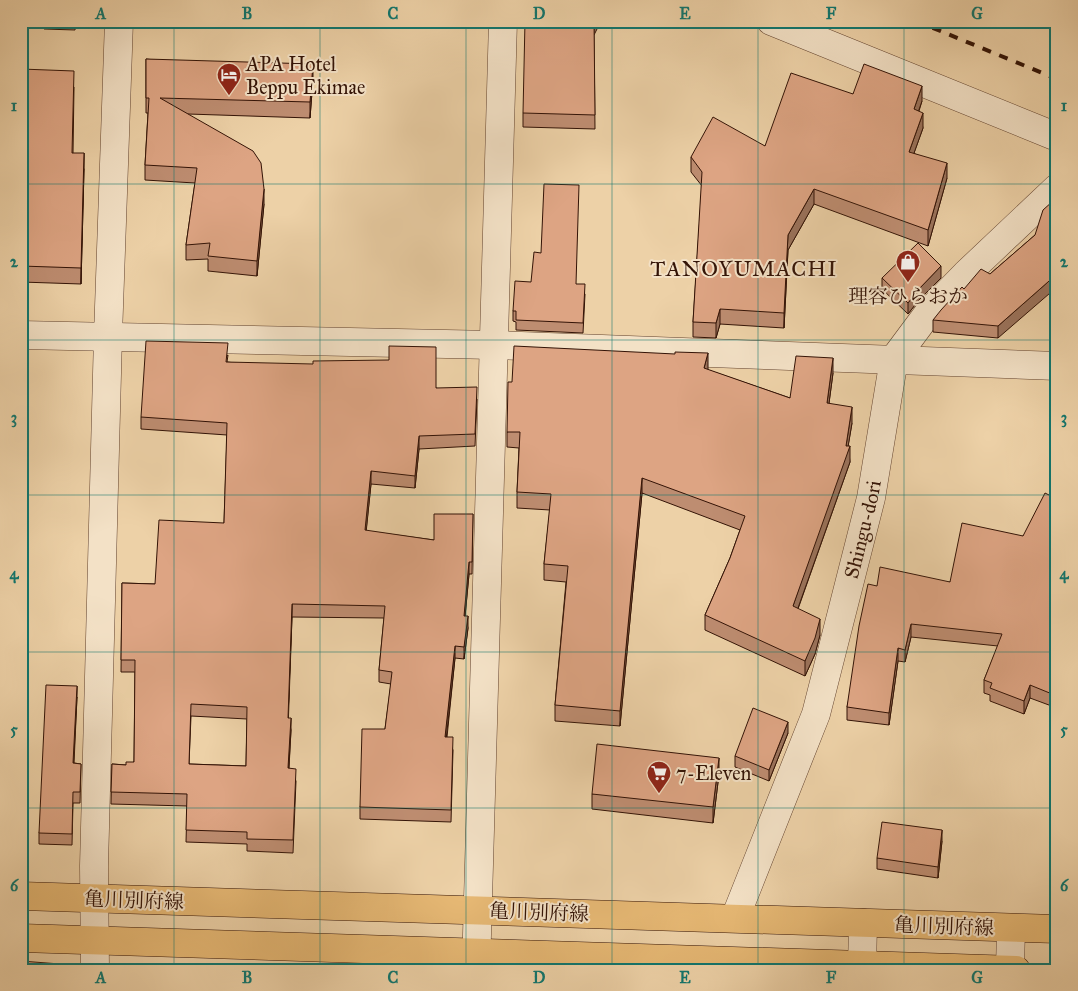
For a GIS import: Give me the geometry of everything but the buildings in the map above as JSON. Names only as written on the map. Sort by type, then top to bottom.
[{"type":"main road","name":"亀川別府線","points":[[21,896],[1057,929]]},
{"type":"main road","name":"亀川別府線","points":[[21,938],[477,962],[1016,970]]},
{"type":"street","points":[[96,970],[94,899],[118,21]]},
{"type":"street","points":[[477,962],[503,21]]},
{"type":"street","points":[[770,21],[1057,137]]},
{"type":"street","name":"Shingu-dori","points":[[735,918],[816,714],[871,498],[894,359],[929,312],[966,274],[1057,188]]},
{"type":"street","points":[[21,335],[494,345],[1057,366]]},
{"type":"street","points":[[862,967],[863,923]]},
{"type":"street","points":[[1010,970],[1011,928]]},
{"type":"railway","points":[[916,21],[1057,79]]},
{"type":"place","name":"APA Hotel Beppu Ekimae","points":[[229,96]]},
{"type":"place","name":"理容ひらおか","points":[[908,283]]},
{"type":"place","name":"7-Eleven","points":[[659,794]]},
{"type":"district","name":"TANOYUMACHI","points":[[744,268]]}]
